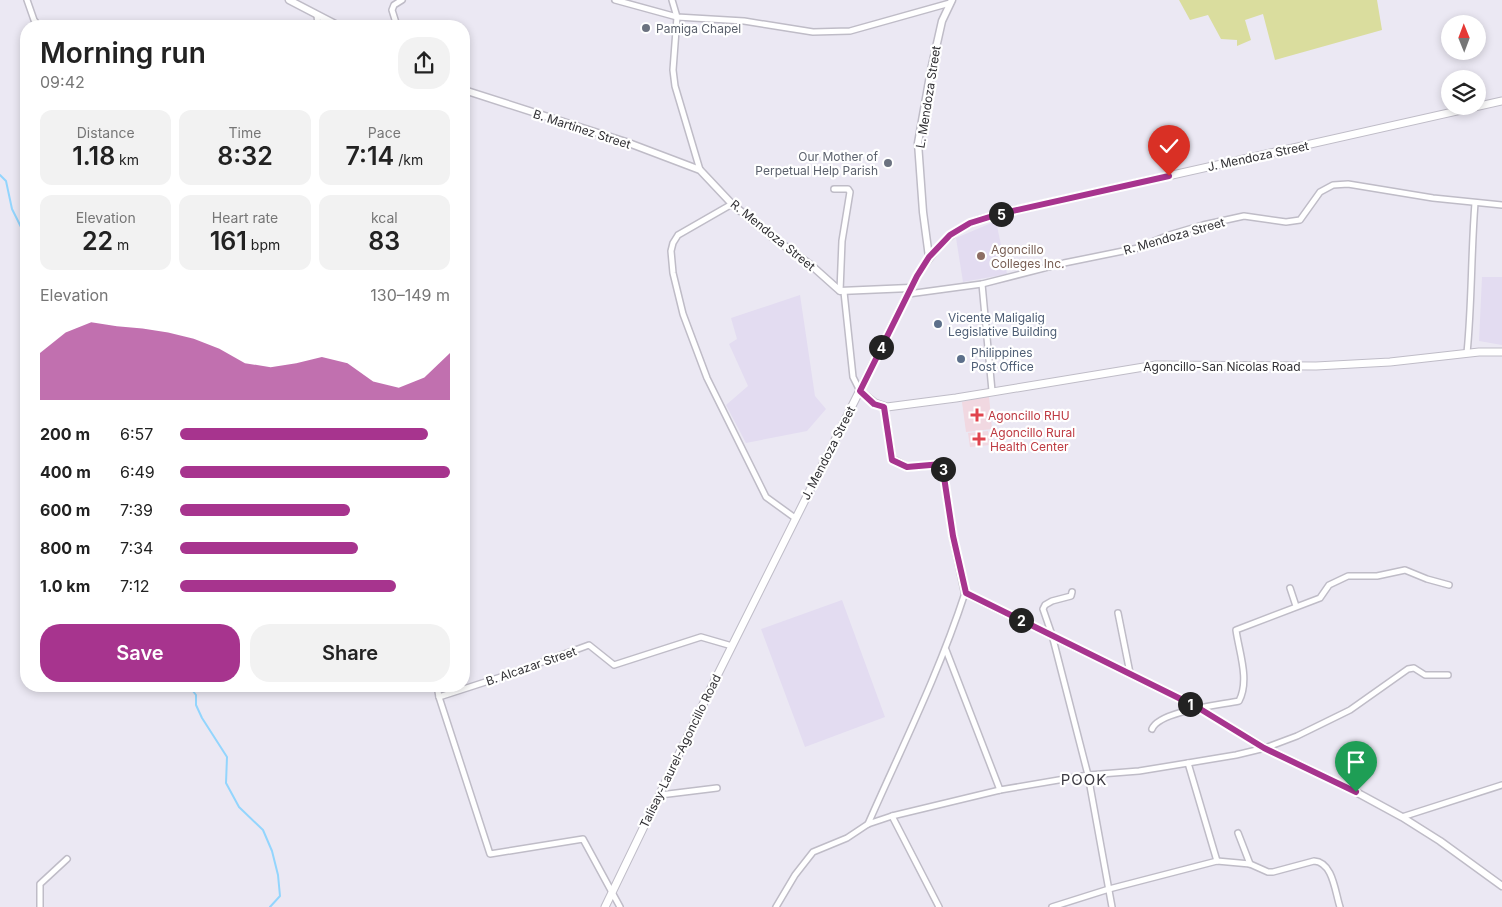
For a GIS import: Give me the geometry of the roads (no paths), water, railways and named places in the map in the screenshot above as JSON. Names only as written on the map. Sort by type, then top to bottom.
[{"type":"main road","name":"J. Mendoza Street","points":[[757,596],[909,291],[929,257],[950,235],[970,223],[999,214],[1502,101]]},
{"type":"main road","name":"Agoncillo-San Nicolas Road","points":[[884,407],[956,398],[1156,365],[1316,366],[1390,362],[1467,353],[1502,352]]},
{"type":"main road","points":[[860,391],[874,404],[884,407]]},
{"type":"main road","name":"Talisay-Laurel-Agoncillo Road","points":[[605,907],[757,596]]},
{"type":"street","points":[[27,0],[34,20]]},
{"type":"street","points":[[288,0],[327,20]]},
{"type":"street","points":[[395,20],[392,10],[394,5],[402,0]]},
{"type":"street","points":[[615,0],[677,17],[744,21],[813,32],[850,30],[951,1]]},
{"type":"street","points":[[672,0],[677,17],[673,70],[675,86],[700,170]]},
{"type":"street","name":"L. Mendoza Street","points":[[929,257],[923,212],[918,143],[942,21],[951,1]]},
{"type":"street","points":[[317,15],[317,20]]},
{"type":"street","name":"B. Martinez Street","points":[[470,92],[626,142],[700,170]]},
{"type":"street","name":"R. Mendoza Street","points":[[700,170],[732,204],[812,266],[842,292],[909,291],[982,284],[1064,263],[1138,248],[1169,235],[1244,216],[1286,222],[1300,220],[1320,192],[1333,185],[1348,184],[1475,203],[1502,205]]},
{"type":"street","points":[[834,189],[848,189],[850,192],[842,241],[842,292],[853,377],[860,391]]},
{"type":"street","points":[[1467,353],[1471,310],[1471,254],[1475,203]]},
{"type":"street","points":[[732,204],[678,235],[670,251],[673,273],[683,314],[707,378],[752,470],[766,496],[788,514],[796,518]]},
{"type":"street","points":[[982,284],[992,391]]},
{"type":"street","points":[[868,824],[946,649],[966,593],[953,536],[942,464],[907,467],[892,460],[884,407]]},
{"type":"street","points":[[1152,729],[1157,722],[1197,707],[1239,700],[1244,692],[1244,681],[1236,630],[1320,598],[1329,585],[1348,576],[1377,576],[1406,570],[1427,579],[1449,585]]},
{"type":"street","points":[[1290,588],[1296,606]]},
{"type":"street","points":[[1072,592],[1071,596],[1052,601],[1045,605],[1043,609],[1052,635],[1088,775],[1112,907]]},
{"type":"street","points":[[966,593],[1197,707],[1264,748],[1356,792],[1402,817],[1440,841],[1502,886]]},
{"type":"street","points":[[1118,613],[1130,673]]},
{"type":"street","name":"B. Alcazar Street","points":[[470,687],[589,645],[614,665],[702,637],[732,646]]},
{"type":"street","points":[[946,649],[1000,790]]},
{"type":"street","points":[[776,907],[795,875],[813,852],[846,838],[868,824],[892,816],[1000,790],[1088,775],[1139,771],[1236,755],[1264,748],[1297,736],[1350,710],[1408,669],[1414,668],[1425,675],[1448,675]]},
{"type":"street","points":[[438,692],[490,854],[583,840],[620,907]]},
{"type":"street","name":"B. Alcazar Street","points":[[439,697],[454,692]]},
{"type":"street","points":[[1188,763],[1217,861]]},
{"type":"street","points":[[1402,817],[1502,784]]},
{"type":"street","points":[[660,795],[717,788]]},
{"type":"street","points":[[892,816],[939,907]]},
{"type":"street","points":[[1238,833],[1250,864]]},
{"type":"street","points":[[40,907],[40,884],[67,859]]},
{"type":"street","points":[[1052,907],[1109,889],[1217,861],[1250,864],[1268,872],[1319,861],[1328,869],[1340,907]]},
{"type":"waterway","points":[[0,175],[6,181],[12,209],[20,225]]},
{"type":"waterway","points":[[194,692],[196,695],[196,705],[202,718],[227,757],[226,783],[239,807],[263,830],[272,851],[278,875],[280,896],[270,907]]},
{"type":"place","name":"Pamiga Chapel","points":[[646,28]]},
{"type":"place","name":"Our Mother of Perpetual Help Parish","points":[[888,163]]},
{"type":"place","name":"Agoncillo Colleges Inc.","points":[[981,256]]},
{"type":"place","name":"Vicente Maligalig Legislative Building","points":[[938,324]]},
{"type":"place","name":"Philippines Post Office","points":[[961,359]]},
{"type":"place","name":"Agoncillo RHU","points":[[977,415]]},
{"type":"place","name":"Agoncillo Rural Health Center","points":[[979,439]]},
{"type":"district","name":"POOK","points":[[1084,779]]}]
